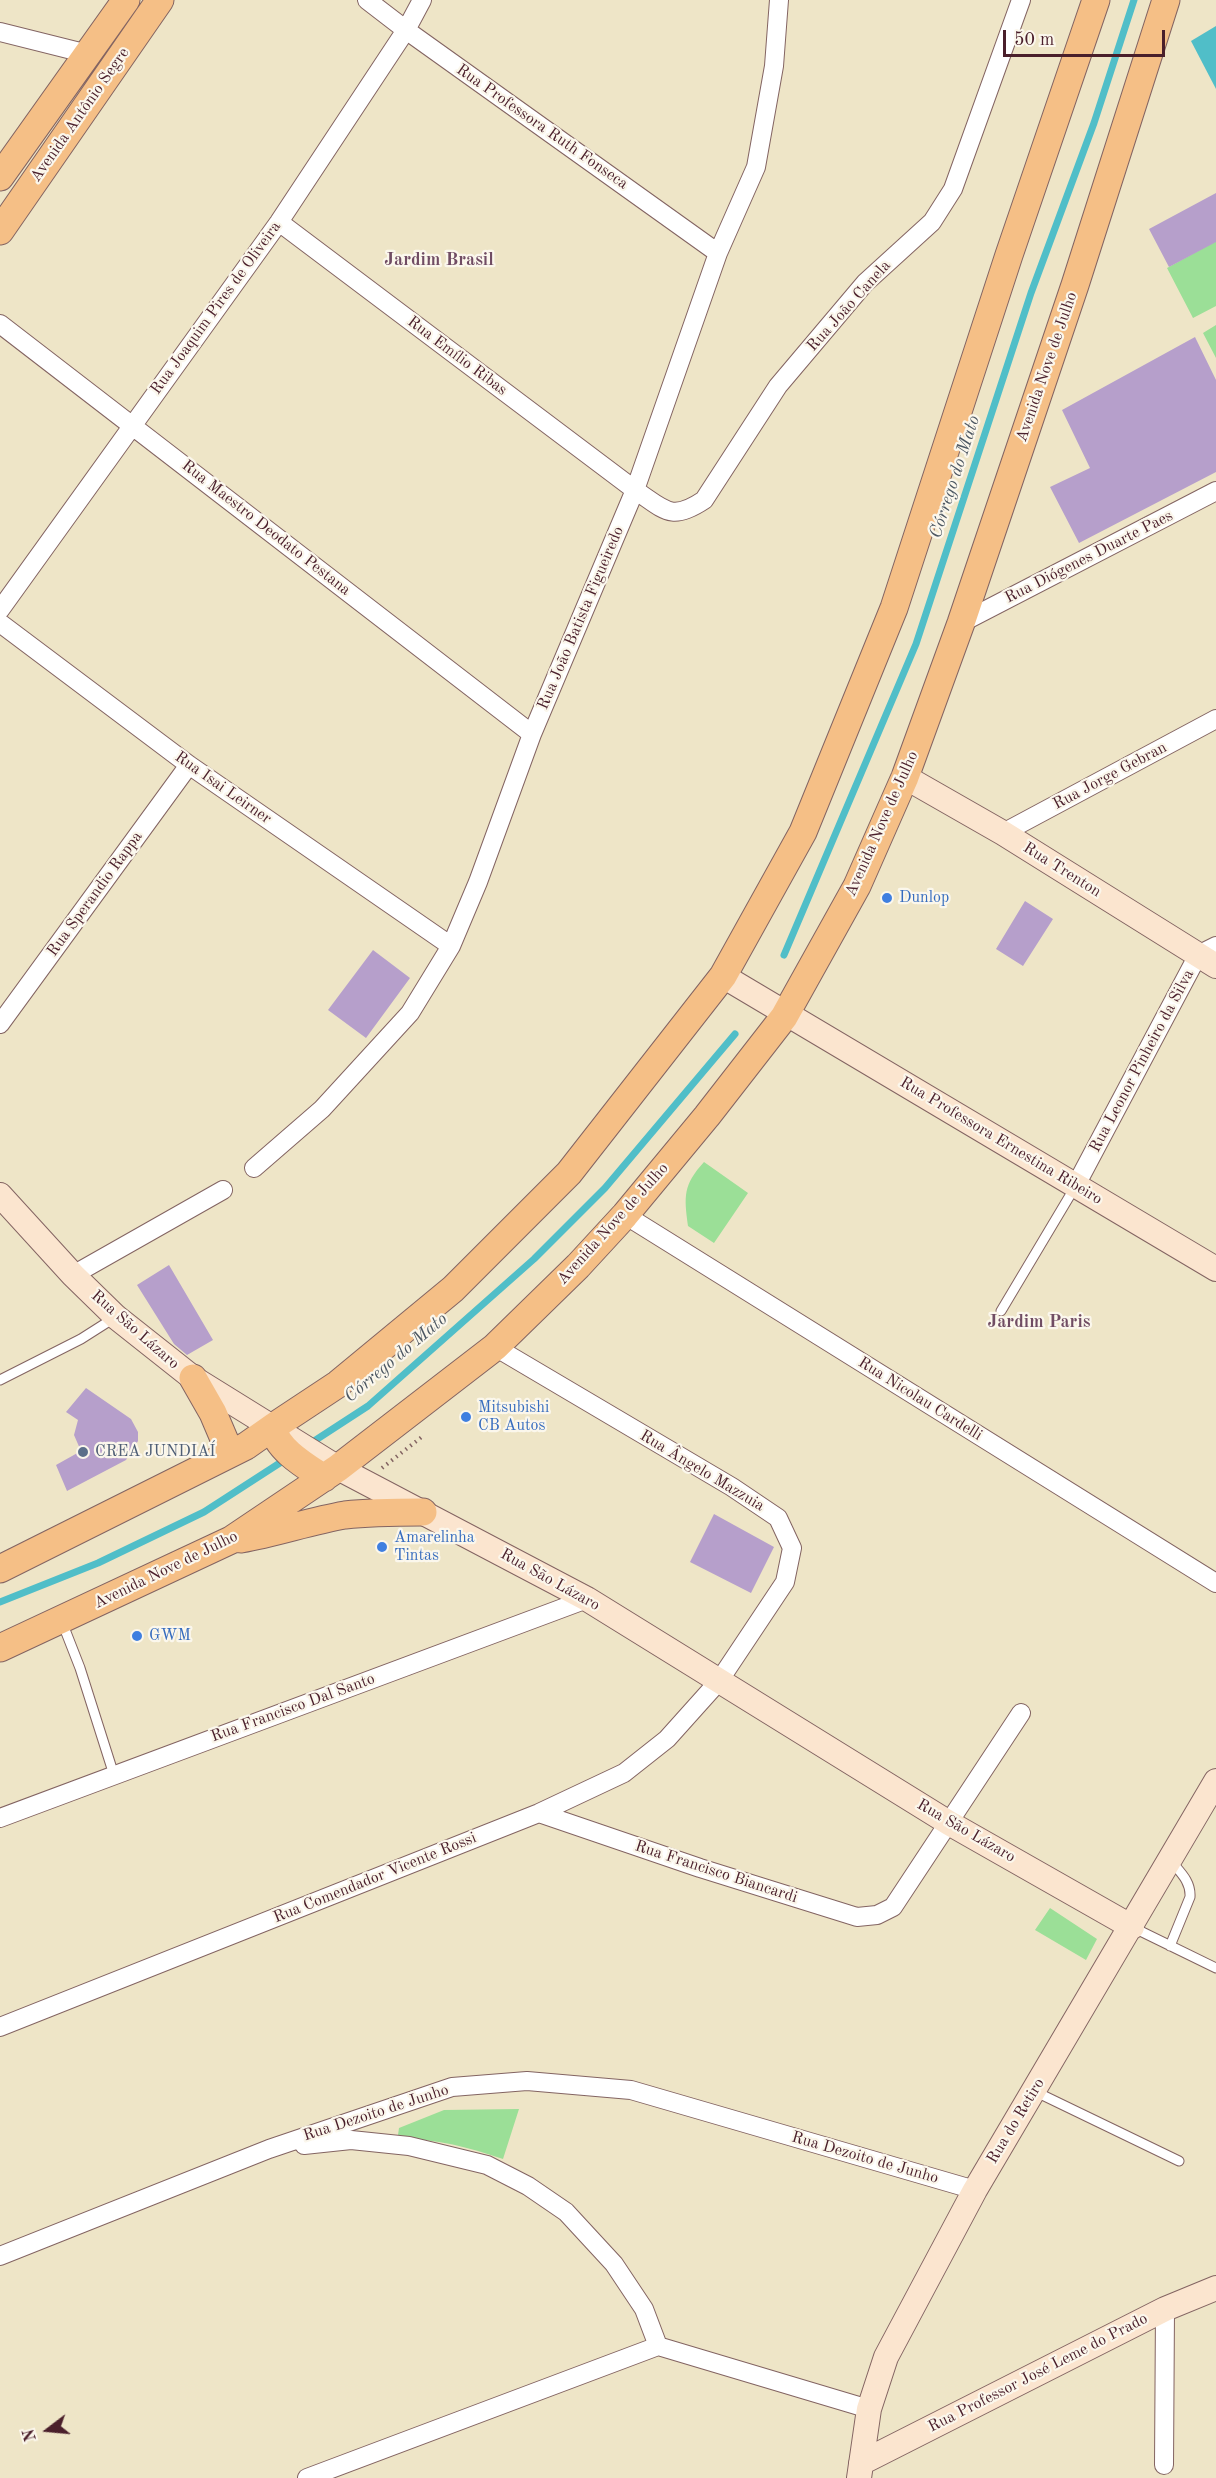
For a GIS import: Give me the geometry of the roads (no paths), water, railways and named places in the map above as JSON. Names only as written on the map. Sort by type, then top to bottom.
[{"type":"main road","name":"Avenida Antônio Segre","points":[[0,177],[126,0]]},
{"type":"main road","name":"Avenida Antônio Segre","points":[[0,231],[160,0]]},
{"type":"main road","points":[[0,1569],[230,1453],[279,1434],[453,1289],[561,1182],[733,981],[802,832],[894,608],[1009,255],[1096,0]]},
{"type":"main road","name":"Avenida Nove de Julho","points":[[0,1648],[231,1540],[323,1467],[495,1347],[578,1266],[625,1215],[707,1116],[780,1009],[856,886],[905,777],[961,624],[1075,285],[1166,0]]},
{"type":"main road","name":"Rua Trenton","points":[[905,777],[1210,955]]},
{"type":"main road","name":"Rua Professora Ernestina Ribeiro","points":[[733,981],[1216,1269]]},
{"type":"main road","name":"Rua São Lázaro","points":[[0,1195],[73,1275],[116,1317],[193,1378],[279,1434]]},
{"type":"main road","points":[[193,1378],[213,1413],[230,1453]]},
{"type":"main road","points":[[279,1434],[323,1467]]},
{"type":"main road","name":"Rua São Lázaro","points":[[323,1467],[423,1512],[587,1599],[949,1823],[1132,1927]]},
{"type":"main road","points":[[231,1540],[278,1532],[342,1516],[378,1512],[423,1512]]},
{"type":"main road","name":"Rua do Retiro","points":[[860,2471],[869,2409],[886,2357],[975,2190],[1216,1781]]},
{"type":"main road","name":"Rua Professor José Leme do Prado","points":[[860,2471],[1165,2308],[1216,2288]]},
{"type":"street","name":"Rua Professora Ruth Fonseca","points":[[367,0],[718,253]]},
{"type":"street","name":"Rua Joaquim Pires de Oliveira","points":[[0,610],[131,424],[279,222],[406,30],[422,0]]},
{"type":"street","name":"Rua João Batista Figueiredo","points":[[254,1168],[322,1109],[410,1013],[451,946],[478,882],[532,734],[635,490],[718,253],[756,166],[774,66],[778,0]]},
{"type":"street","name":"Rua João Canela","points":[[635,490],[668,511],[685,513],[704,500],[778,386],[865,283],[932,222],[953,189],[1021,0]]},
{"type":"street","points":[[0,32],[88,54]]},
{"type":"street","name":"Rua Emílio Ribas","points":[[279,222],[635,490]]},
{"type":"street","name":"Rua Maestro Deodato Pestana","points":[[0,324],[532,734]]},
{"type":"street","name":"Rua Diógenes Duarte Paes","points":[[961,624],[1216,491]]},
{"type":"street","name":"Rua Isai Leirner","points":[[0,623],[189,765],[451,946]]},
{"type":"street","name":"Rua Jorge Gebran","points":[[1003,833],[1216,719]]},
{"type":"street","name":"Rua Sperandio Rappa","points":[[0,1024],[189,765]]},
{"type":"street","name":"Rua Leonor Pinheiro da Silva","points":[[1077,1185],[1210,955]]},
{"type":"street","points":[[73,1275],[223,1190]]},
{"type":"street","name":"Rua Nicolau Cardelli","points":[[625,1215],[1216,1583]]},
{"type":"street","name":"Rua Ângelo Mazzuia","points":[[495,1347],[732,1487],[778,1518],[792,1548],[785,1582],[719,1682]]},
{"type":"street","name":"Rua Francisco Dal Santo","points":[[0,1818],[587,1599]]},
{"type":"street","name":"Rua Comendador Vicente Rossi","points":[[0,2027],[539,1813],[624,1773],[668,1739],[719,1682]]},
{"type":"street","points":[[949,1823],[1021,1713]]},
{"type":"street","name":"Rua Francisco Biancardi","points":[[539,1813],[700,1868],[857,1917],[877,1915],[894,1907],[949,1823]]},
{"type":"street","name":"Rua Dezoito de Junho","points":[[0,2256],[269,2149],[452,2087],[527,2081],[631,2090],[975,2190]]},
{"type":"street","points":[[269,2149],[351,2140],[409,2145],[487,2165],[507,2175],[528,2186],[566,2212],[614,2264],[644,2309],[658,2346]]},
{"type":"street","points":[[1164,2465],[1165,2308]]},
{"type":"street","points":[[307,2478],[658,2346],[869,2409]]},
{"type":"lane","points":[[1001,1311],[1077,1185]]},
{"type":"lane","points":[[0,1380],[81,1339],[116,1317]]},
{"type":"lane","points":[[61,1620],[80,1668],[114,1775]]},
{"type":"lane","points":[[1170,1860],[1187,1881],[1190,1897],[1170,1946]]},
{"type":"lane","points":[[1132,1927],[1216,1968]]},
{"type":"lane","points":[[1034,2091],[1179,2161]]},
{"type":"water","points":[[1216,26],[1216,89],[1191,41]]},
{"type":"waterway","name":"Córrego do Mato","points":[[784,955],[916,644],[1031,293],[1094,123],[1134,0]]},
{"type":"waterway","name":"Córrego do Mato","points":[[308,1445],[368,1406],[534,1259],[605,1188],[735,1034]]},
{"type":"waterway","name":"Córrego do Mato","points":[[0,1602],[98,1563],[204,1512],[286,1459]]},
{"type":"place","name":"Dunlop","points":[[887,898]]},
{"type":"place","name":"Mitsubishi CB Autos","points":[[466,1417]]},
{"type":"place","name":"CREA JUNDIAÍ","points":[[83,1452]]},
{"type":"place","name":"Amarelinha Tintas","points":[[382,1547]]},
{"type":"place","name":"GWM","points":[[137,1636]]},
{"type":"district","name":"Jardim Brasil","points":[[439,260]]},
{"type":"district","name":"Jardim Paris","points":[[1039,1322]]}]
